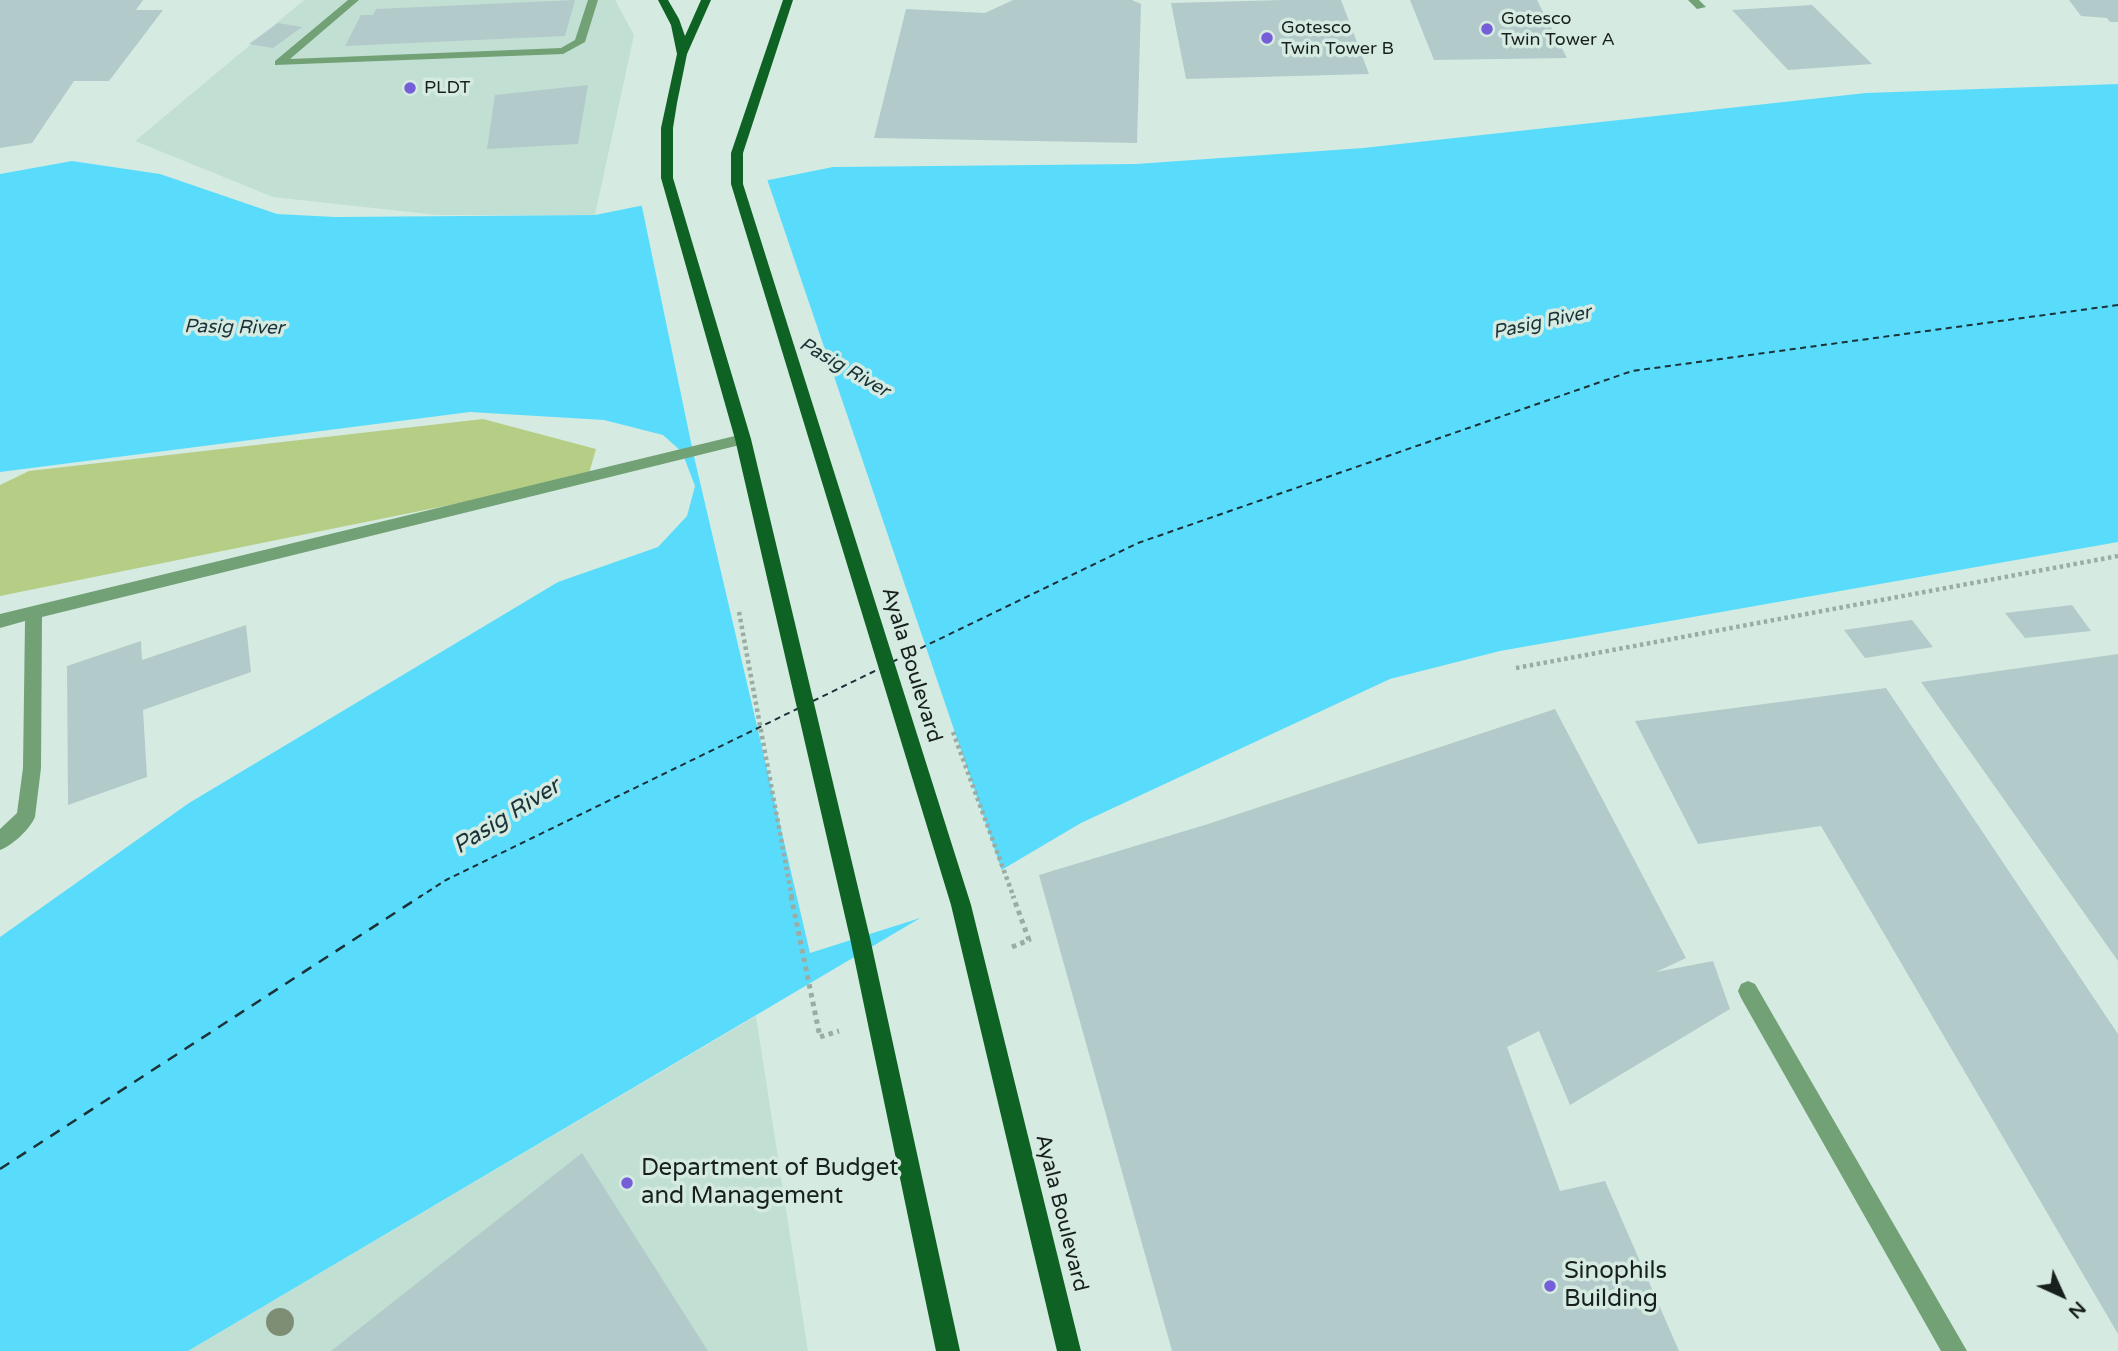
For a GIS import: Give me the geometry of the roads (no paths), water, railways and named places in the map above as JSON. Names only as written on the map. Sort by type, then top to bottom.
[{"type":"main road","points":[[663,0],[674,14],[680,33],[682,54]]},
{"type":"main road","points":[[706,0],[682,54],[667,128],[667,178],[743,439],[860,937],[948,1351]]},
{"type":"main road","name":"Ayala Boulevard","points":[[788,0],[737,153],[737,184],[961,905],[1069,1351]]},
{"type":"lane","points":[[354,0],[279,63],[563,51],[580,42],[593,0]]},
{"type":"lane","points":[[0,621],[743,439]]},
{"type":"lane","points":[[0,841],[26,817],[32,768],[34,613]]},
{"type":"lane","points":[[1748,991],[1955,1351]]},
{"type":"water","name":"Pasig River","points":[[2118,84],[2118,542],[1500,651],[1390,679],[1081,823],[188,1351],[0,1351],[0,937],[189,803],[558,582],[658,547],[687,516],[695,486],[682,452],[663,435],[604,420],[470,412],[0,472],[0,174],[72,161],[160,174],[277,214],[335,217],[595,215],[833,167],[1136,164],[1363,148],[1866,93]]},
{"type":"place","name":"Gotesco Twin Tower A","points":[[1487,29]]},
{"type":"place","name":"Gotesco Twin Tower B","points":[[1267,38]]},
{"type":"place","name":"PLDT","points":[[410,88]]},
{"type":"place","name":"Department of Budget and Management","points":[[627,1183]]},
{"type":"place","name":"Sinophils Building","points":[[1550,1286]]}]
